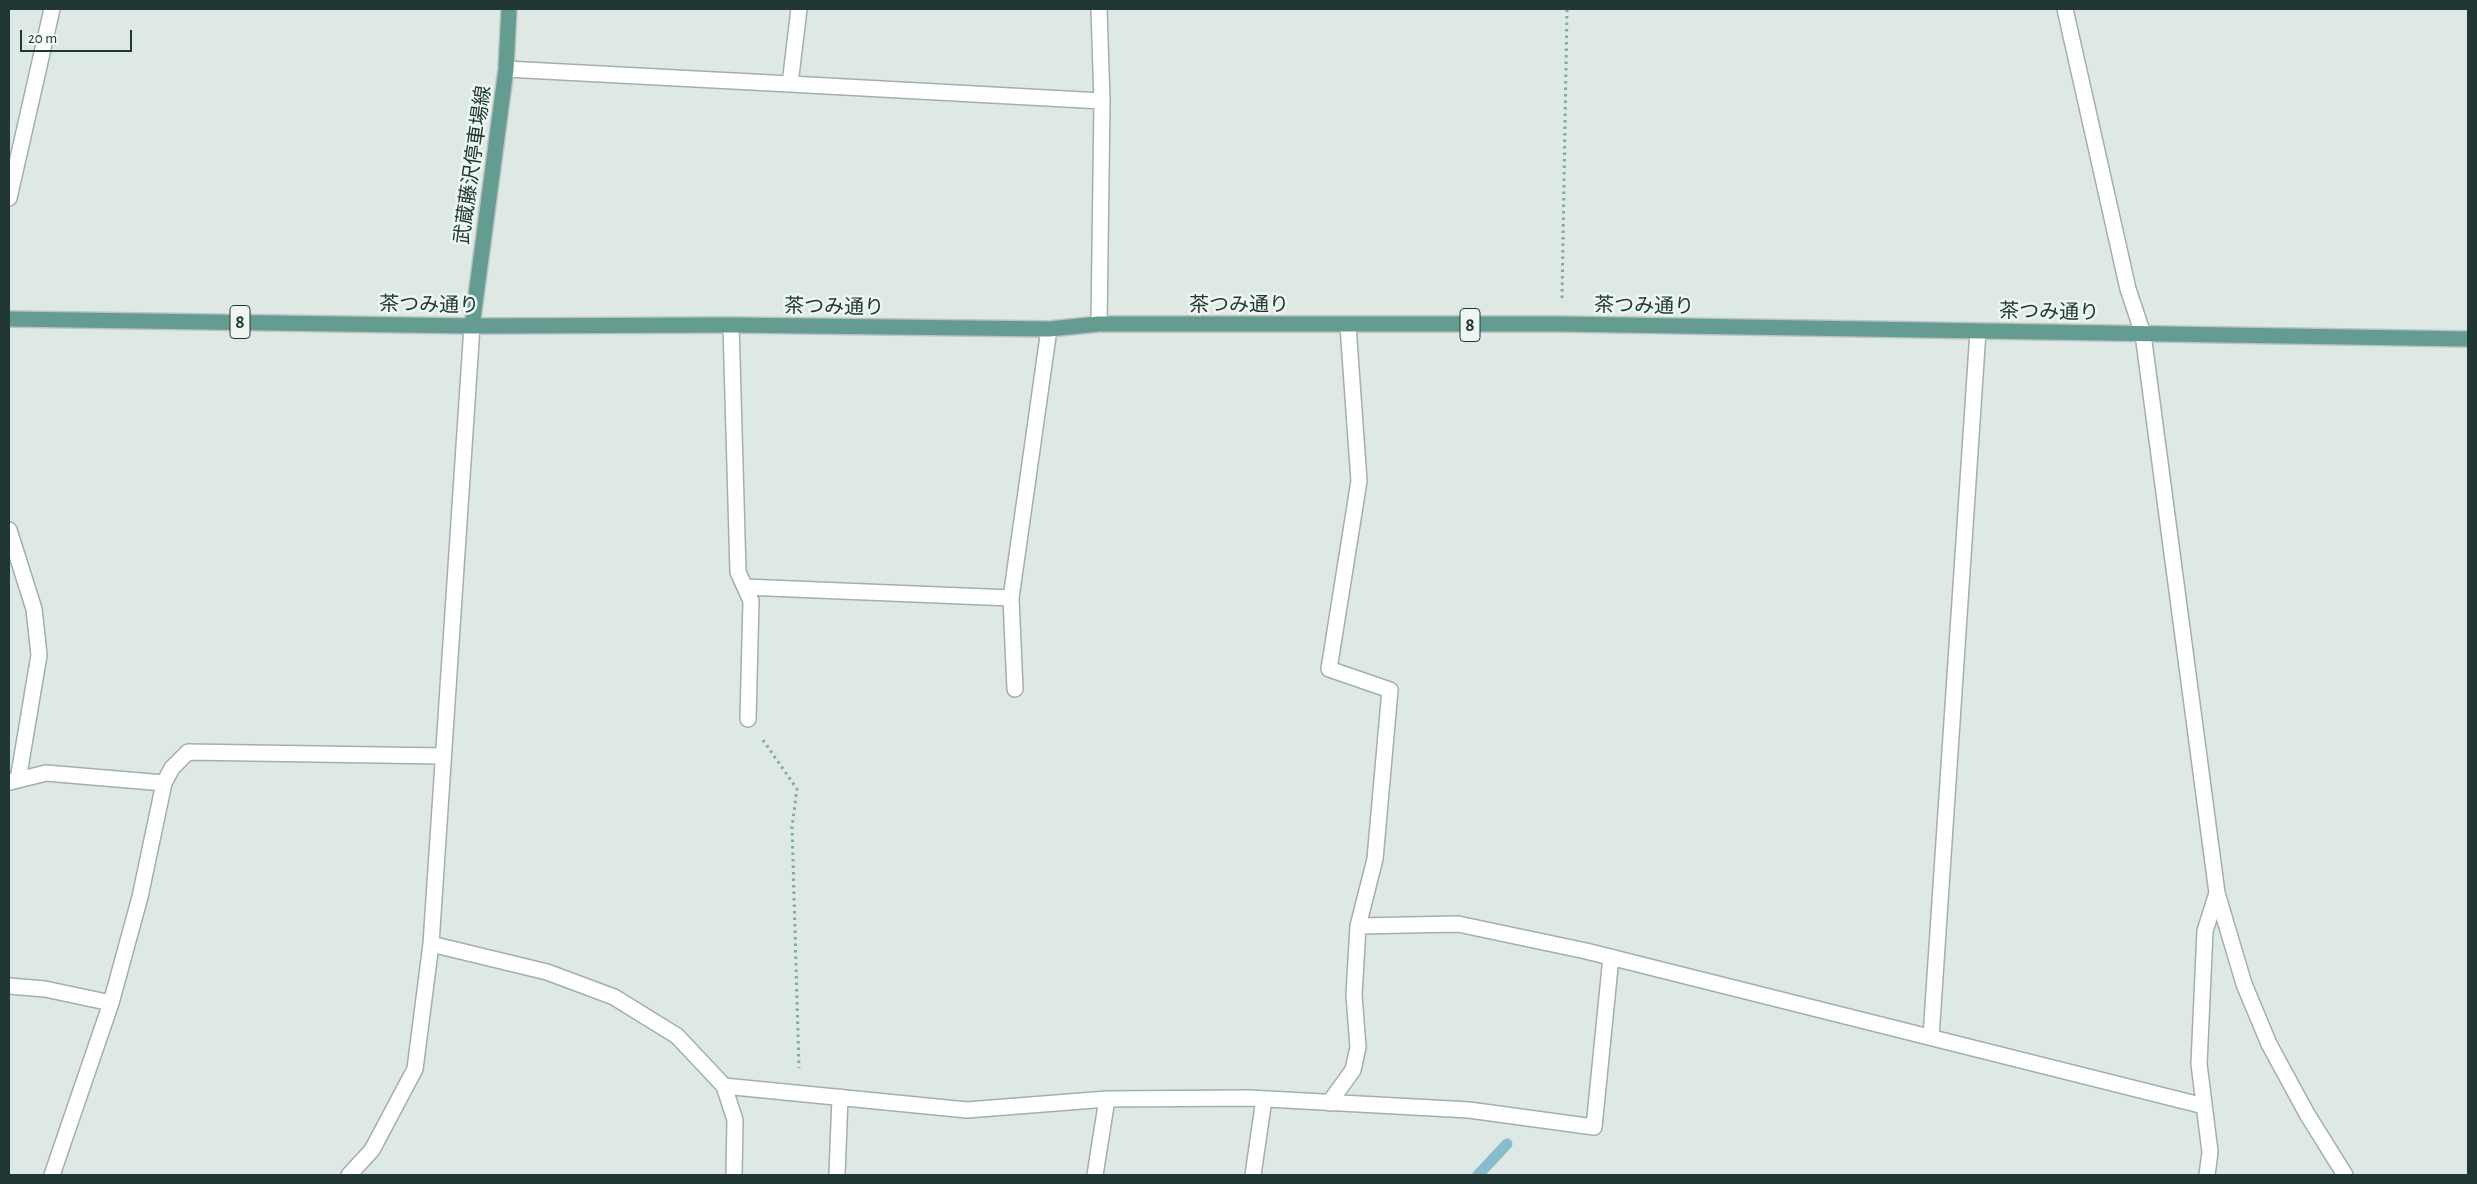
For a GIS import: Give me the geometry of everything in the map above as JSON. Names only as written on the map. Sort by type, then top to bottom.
[{"type":"main road","name":"武蔵藤沢停車場線","points":[[472,326],[506,69],[509,9]]},
{"type":"main road","name":"茶つみ通り","points":[[9,319],[472,326],[731,325],[1049,329],[1099,324],[1348,326],[1561,324],[2468,339]]},
{"type":"street","points":[[9,198],[52,9]]},
{"type":"street","points":[[790,84],[799,9]]},
{"type":"street","points":[[1099,9],[1102,101],[1099,324]]},
{"type":"street","points":[[2065,9],[2128,289],[2143,334],[2217,893],[2244,984],[2269,1044],[2307,1114],[2345,1175]]},
{"type":"street","points":[[506,69],[1102,101]]},
{"type":"street","points":[[731,325],[738,572],[751,602],[748,720]]},
{"type":"street","points":[[349,1175],[372,1150],[415,1069],[431,944],[472,326]]},
{"type":"street","points":[[1329,1103],[1353,1070],[1358,1047],[1354,995],[1358,926],[1375,859],[1390,690],[1329,669],[1359,481],[1348,326]]},
{"type":"street","points":[[1015,689],[1011,598],[1049,329]]},
{"type":"street","points":[[1930,1037],[1978,332]]},
{"type":"street","points":[[9,530],[34,609],[39,655],[14,782],[46,773],[164,783]]},
{"type":"street","points":[[744,587],[1011,598]]},
{"type":"street","points":[[52,1175],[111,1002],[140,897],[164,783],[172,768],[188,752],[443,756]]},
{"type":"street","points":[[2207,1175],[2210,1152],[2199,1064],[2205,932],[2217,893]]},
{"type":"street","points":[[1358,926],[1458,924],[1611,957],[2204,1106]]},
{"type":"street","points":[[431,944],[547,972],[614,997],[678,1036],[724,1086],[735,1120],[734,1175]]},
{"type":"street","points":[[724,1086],[967,1110],[1107,1099],[1264,1099],[1469,1110],[1594,1128],[1611,957]]},
{"type":"street","points":[[9,986],[45,989],[111,1002]]},
{"type":"street","points":[[837,1175],[840,1097]]},
{"type":"street","points":[[1096,1175],[1107,1099]]},
{"type":"street","points":[[1253,1175],[1264,1099]]},
{"type":"path","points":[[1561,324],[1567,9]]},
{"type":"path","points":[[748,720],[797,789],[792,827],[800,1093]]},
{"type":"waterway","points":[[1478,1175],[1507,1144]]}]
